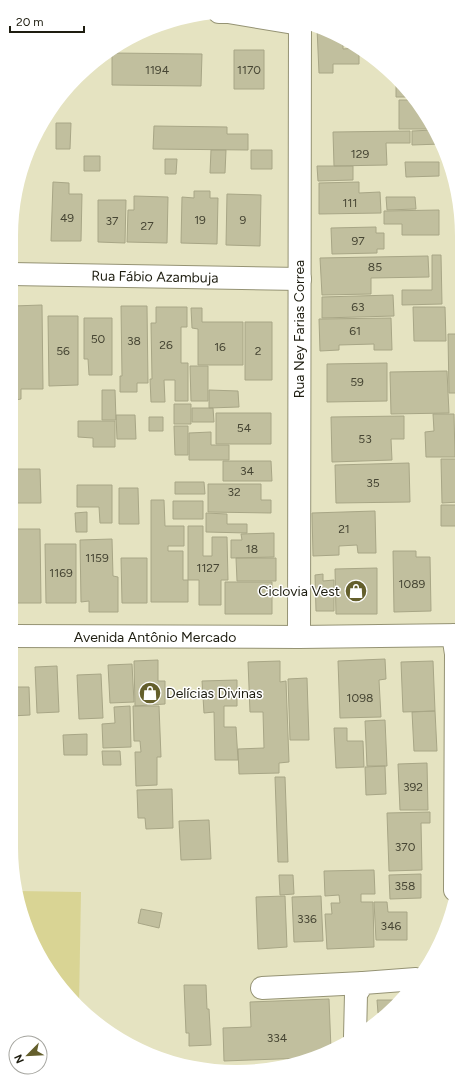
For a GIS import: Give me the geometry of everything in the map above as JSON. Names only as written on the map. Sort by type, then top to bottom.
[{"type":"street","name":"Rua Ney Farias Correa","points":[[299,637],[300,28]]},
{"type":"street","name":"Rua Fábio Azambuja","points":[[18,274],[300,279]]},
{"type":"street","name":"Avenida Antônio Mercado","points":[[18,636],[299,637],[455,635]]},
{"type":"street","points":[[262,988],[363,983],[411,978]]},
{"type":"street","points":[[356,1029],[356,994],[363,983]]},
{"type":"shaded area","points":[[22,891],[81,892],[79,998],[63,980],[47,956],[30,917]]},
{"type":"building","points":[[317,34],[343,46],[343,49],[348,49],[359,56],[359,64],[333,64],[333,73],[319,73]]},
{"type":"building","points":[[234,50],[264,50],[264,89],[234,89]]},
{"type":"building","points":[[118,53],[202,54],[201,86],[112,85],[112,57]]},
{"type":"building","points":[[396,87],[405,97],[396,97]]},
{"type":"building","points":[[399,100],[408,100],[427,129],[399,129]]},
{"type":"building","points":[[56,123],[71,123],[70,149],[56,149]]},
{"type":"building","points":[[154,126],[227,127],[227,134],[248,134],[248,150],[153,149]]},
{"type":"building","points":[[428,130],[434,144],[412,145],[412,131]]},
{"type":"building","points":[[410,131],[410,143],[386,143],[387,165],[334,166],[333,132]]},
{"type":"building","points":[[211,150],[226,150],[225,173],[210,173]]},
{"type":"building","points":[[251,150],[272,150],[272,169],[251,169]]},
{"type":"building","points":[[84,156],[100,156],[100,171],[84,171]]},
{"type":"building","points":[[165,159],[177,159],[176,174],[165,174]]},
{"type":"building","points":[[405,162],[439,162],[439,176],[406,177]]},
{"type":"building","points":[[317,166],[353,166],[353,180],[318,181]]},
{"type":"building","points":[[53,182],[69,183],[69,194],[82,194],[81,241],[51,241]]},
{"type":"building","points":[[359,182],[359,193],[380,192],[381,213],[319,214],[319,183]]},
{"type":"building","points":[[194,191],[210,191],[210,198],[218,198],[217,244],[181,243],[182,197],[194,198]]},
{"type":"building","points":[[227,194],[261,195],[260,246],[226,245]]},
{"type":"building","points":[[134,196],[168,197],[167,243],[127,242],[128,210],[134,210]]},
{"type":"building","points":[[386,197],[415,197],[416,209],[387,210]]},
{"type":"building","points":[[98,200],[126,200],[125,243],[98,242]]},
{"type":"building","points":[[439,210],[439,235],[402,235],[402,224],[384,224],[384,211]]},
{"type":"building","points":[[376,227],[376,233],[384,233],[384,249],[377,249],[377,253],[332,254],[331,228]]},
{"type":"building","points":[[432,255],[441,255],[442,304],[402,305],[402,290],[432,290]]},
{"type":"building","points":[[428,256],[429,277],[371,278],[371,294],[322,295],[320,258]]},
{"type":"building","points":[[393,295],[394,316],[322,318],[322,297]]},
{"type":"building","points":[[42,305],[43,389],[21,389],[21,399],[18,400],[18,306]]},
{"type":"building","points":[[121,306],[147,306],[148,383],[137,383],[137,392],[120,392],[120,376],[122,376]]},
{"type":"building","points":[[156,307],[187,307],[187,327],[181,327],[181,363],[188,363],[188,401],[175,401],[175,380],[164,380],[165,402],[151,402],[151,323],[156,323]]},
{"type":"building","points":[[413,307],[445,307],[446,341],[414,341]]},
{"type":"building","points":[[191,308],[202,308],[202,322],[243,322],[243,365],[198,365],[198,329],[192,328]]},
{"type":"building","points":[[48,316],[78,316],[78,385],[49,386]]},
{"type":"building","points":[[84,318],[112,318],[112,375],[89,375],[88,359],[84,359]]},
{"type":"building","points":[[391,318],[392,350],[374,350],[374,344],[339,345],[339,350],[320,351],[319,319]]},
{"type":"building","points":[[245,322],[272,322],[272,380],[245,380]]},
{"type":"building","points":[[448,334],[455,334],[455,393],[449,393]]},
{"type":"building","points":[[387,363],[387,401],[327,402],[327,364]]},
{"type":"building","points":[[190,366],[208,366],[208,401],[191,401]]},
{"type":"building","points":[[447,371],[449,413],[391,414],[390,372]]},
{"type":"building","points":[[102,390],[115,390],[116,420],[102,420]]},
{"type":"building","points":[[209,390],[238,391],[239,407],[209,408]]},
{"type":"building","points":[[174,404],[191,404],[191,424],[174,424]]},
{"type":"building","points":[[192,408],[213,408],[214,422],[192,422]]},
{"type":"building","points":[[216,413],[271,413],[271,444],[216,444]]},
{"type":"building","points":[[433,414],[454,414],[455,457],[426,457],[425,432],[434,431]]},
{"type":"building","points":[[116,415],[135,415],[136,439],[117,439]]},
{"type":"building","points":[[404,416],[404,439],[391,439],[392,460],[332,462],[331,417]]},
{"type":"building","points":[[149,417],[163,417],[163,431],[149,431]]},
{"type":"building","points":[[78,421],[115,421],[115,447],[93,447],[93,438],[78,437]]},
{"type":"building","points":[[174,426],[188,426],[188,455],[175,455]]},
{"type":"building","points":[[211,432],[211,445],[229,445],[229,460],[189,460],[189,433]]},
{"type":"building","points":[[441,459],[455,459],[455,502],[442,503]]},
{"type":"building","points":[[223,461],[271,461],[272,481],[223,481]]},
{"type":"building","points":[[409,463],[410,502],[336,503],[335,465]]},
{"type":"building","points":[[18,469],[40,469],[41,503],[18,503]]},
{"type":"building","points":[[175,482],[204,482],[205,494],[175,494]]},
{"type":"building","points":[[208,484],[261,484],[261,500],[271,500],[271,513],[208,512]]},
{"type":"building","points":[[77,485],[112,485],[112,523],[100,523],[99,507],[77,507]]},
{"type":"building","points":[[119,488],[138,488],[139,524],[119,524]]},
{"type":"building","points":[[151,500],[164,500],[165,526],[184,526],[184,546],[168,546],[168,551],[183,551],[183,580],[188,580],[188,602],[151,602]]},
{"type":"building","points":[[173,501],[203,501],[203,519],[173,519]]},
{"type":"building","points":[[441,505],[455,505],[455,526],[441,526]]},
{"type":"building","points":[[375,511],[376,553],[358,553],[357,545],[339,546],[339,555],[313,556],[312,513]]},
{"type":"building","points":[[87,512],[87,532],[76,532],[75,513]]},
{"type":"building","points":[[206,513],[227,514],[227,524],[247,524],[247,533],[206,532]]},
{"type":"building","points":[[188,526],[203,526],[203,556],[212,556],[212,537],[227,537],[228,580],[221,580],[221,605],[199,605],[199,580],[188,580]]},
{"type":"building","points":[[18,529],[40,529],[41,603],[18,603]]},
{"type":"building","points":[[274,533],[274,557],[231,558],[231,540],[242,540],[241,534]]},
{"type":"building","points":[[112,539],[113,576],[118,577],[118,612],[89,612],[89,601],[81,602],[80,540]]},
{"type":"building","points":[[45,544],[76,544],[76,603],[46,603]]},
{"type":"building","points":[[393,551],[416,551],[416,557],[430,557],[431,611],[394,612]]},
{"type":"building","points":[[121,558],[147,558],[147,603],[122,603]]},
{"type":"building","points":[[236,558],[276,558],[276,581],[237,581]]},
{"type":"building","name":"Ciclovia Vest","points":[[377,568],[377,614],[336,614],[335,569]]},
{"type":"building","points":[[323,574],[323,581],[334,580],[334,611],[316,611],[315,575]]},
{"type":"building","points":[[225,582],[272,582],[272,614],[225,614]]},
{"type":"building","points":[[385,659],[386,679],[379,680],[381,717],[340,718],[338,661]]},
{"type":"building","name":"Delícias Divinas","points":[[158,660],[158,681],[165,681],[165,704],[135,706],[134,661]]},
{"type":"building","points":[[280,661],[280,682],[286,681],[289,762],[279,763],[279,773],[239,774],[238,749],[264,748],[263,712],[250,712],[248,662]]},
{"type":"building","points":[[433,661],[435,711],[403,712],[401,662]]},
{"type":"building","points":[[132,664],[134,702],[110,703],[108,665]]},
{"type":"building","points":[[57,666],[59,712],[37,713],[35,667]]},
{"type":"building","points":[[101,674],[103,718],[79,719],[77,675]]},
{"type":"building","points":[[307,678],[309,740],[290,740],[288,679]]},
{"type":"building","points":[[237,680],[237,706],[224,706],[224,727],[236,727],[238,760],[215,760],[214,712],[204,713],[202,681]]},
{"type":"building","points":[[18,687],[29,687],[30,715],[18,716]]},
{"type":"building","points":[[130,706],[131,747],[103,748],[102,724],[115,723],[114,707]]},
{"type":"building","points":[[133,706],[159,706],[161,757],[157,757],[157,785],[136,786],[135,752],[141,752],[140,741],[134,741]]},
{"type":"building","points":[[435,711],[437,751],[414,751],[412,712]]},
{"type":"building","points":[[385,720],[387,766],[367,766],[365,721]]},
{"type":"building","points":[[334,728],[347,728],[347,741],[363,741],[364,767],[336,768]]},
{"type":"building","points":[[87,734],[87,755],[64,755],[63,735]]},
{"type":"building","points":[[102,751],[120,751],[121,765],[103,765]]},
{"type":"building","points":[[427,763],[428,810],[400,810],[398,764]]},
{"type":"building","points":[[385,766],[386,794],[366,795],[365,767]]},
{"type":"building","points":[[275,777],[285,777],[288,862],[278,862]]},
{"type":"building","points":[[172,789],[173,828],[146,829],[145,818],[138,818],[137,790]]},
{"type":"building","points":[[430,812],[430,823],[421,823],[422,870],[389,871],[387,813]]},
{"type":"building","points":[[209,820],[211,859],[181,860],[179,821]]},
{"type":"building","points":[[374,870],[375,894],[361,894],[361,902],[373,902],[374,947],[327,949],[325,914],[332,914],[331,903],[340,903],[339,895],[325,896],[324,871]]},
{"type":"building","points":[[421,874],[421,898],[390,899],[389,875]]},
{"type":"building","points":[[279,875],[293,875],[294,894],[280,895]]},
{"type":"building","points":[[285,896],[287,947],[258,949],[256,897]]},
{"type":"building","points":[[321,896],[323,941],[294,942],[292,897]]},
{"type":"building","points":[[374,902],[387,902],[388,912],[407,912],[407,940],[376,940]]},
{"type":"building","points":[[141,909],[162,913],[159,928],[138,923]]},
{"type":"building","points":[[184,985],[206,985],[211,1045],[189,1046],[189,1033],[186,1033]]},
{"type":"building","points":[[329,999],[331,1043],[290,1059],[224,1061],[223,1028],[251,1027],[250,1002]]},
{"type":"building","points":[[377,1000],[392,1000],[381,1011],[378,1013]]},
{"type":"place","name":"Ciclovia Vest","points":[[356,591]]},
{"type":"place","name":"Delícias Divinas","points":[[150,693]]}]
